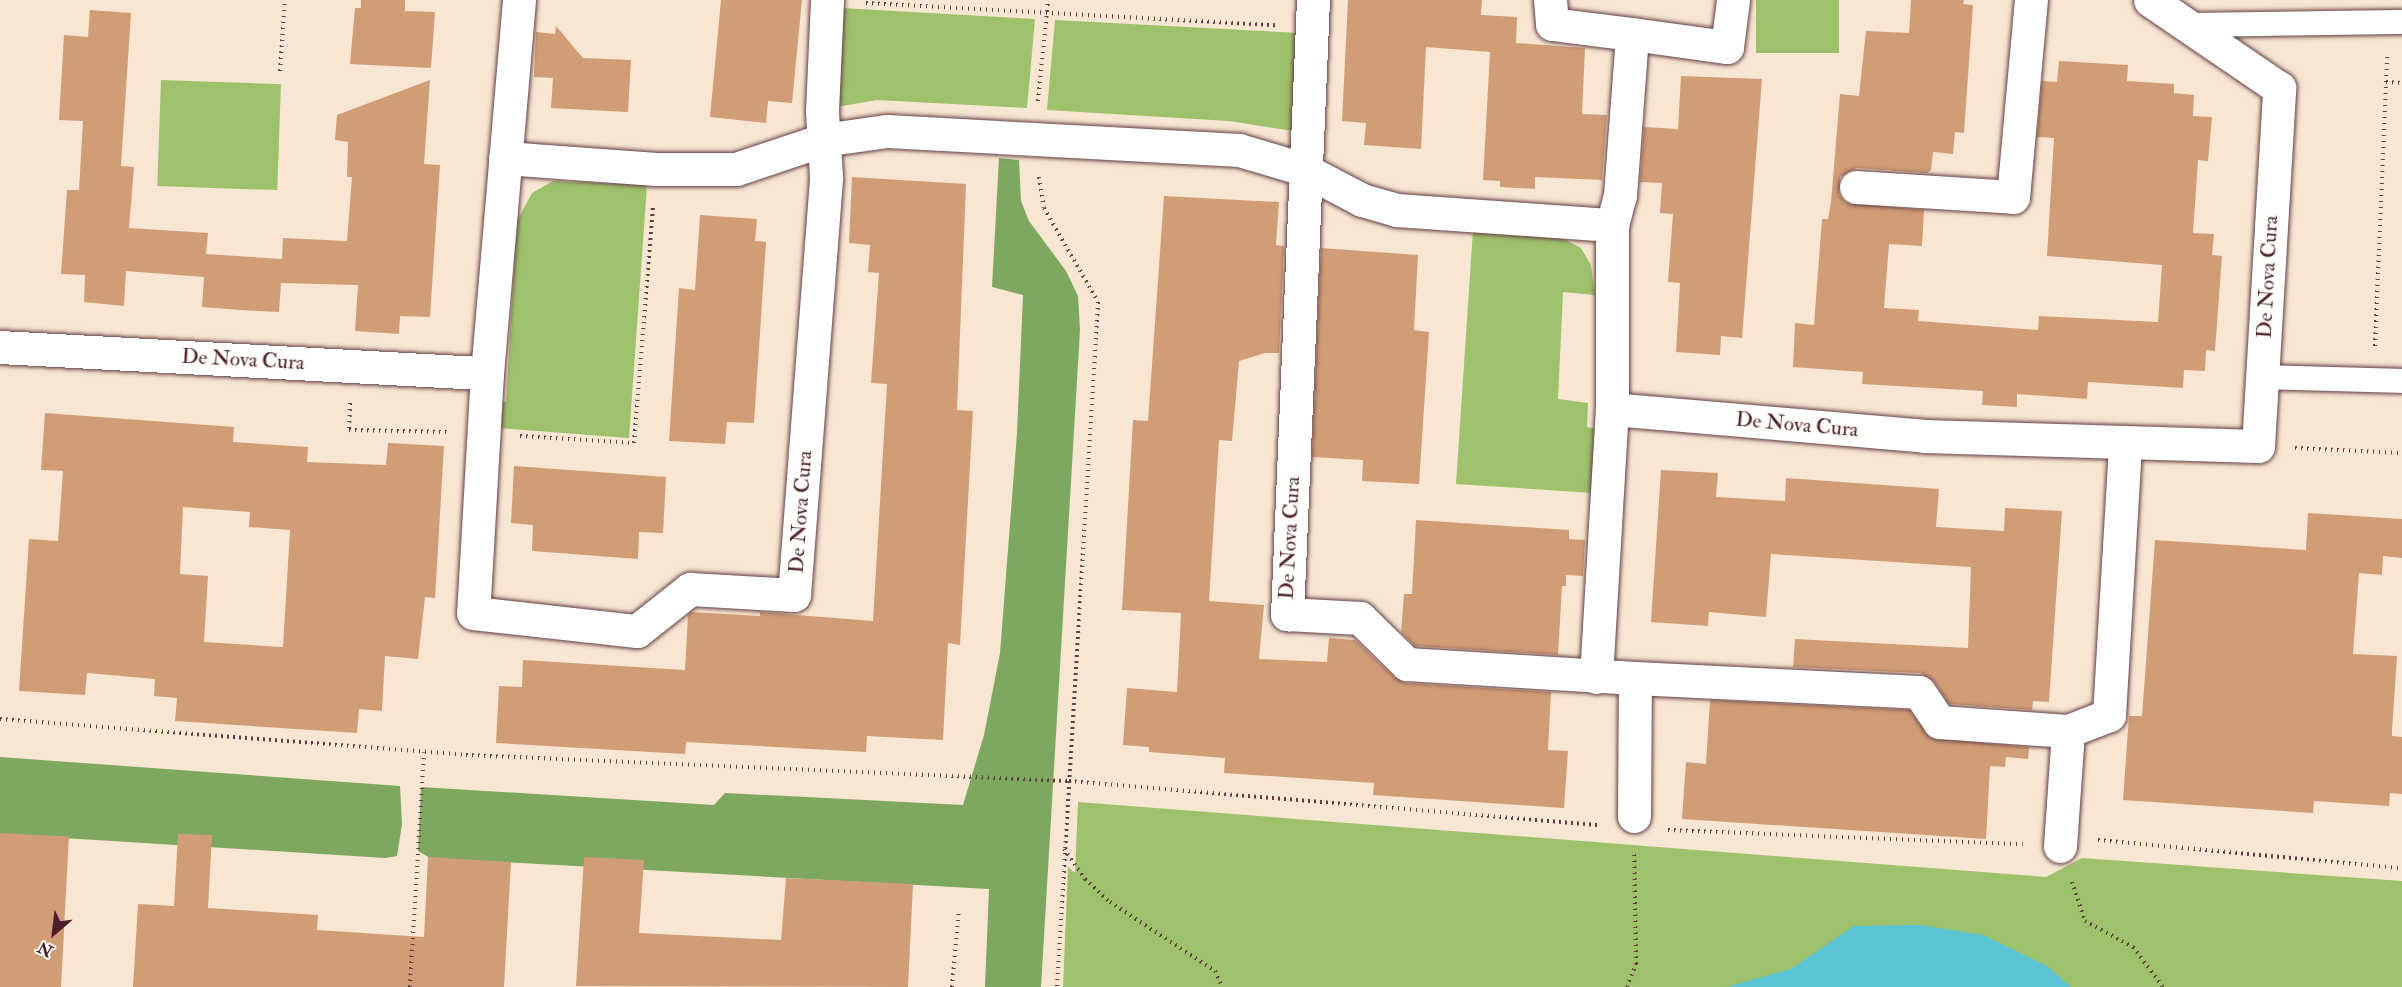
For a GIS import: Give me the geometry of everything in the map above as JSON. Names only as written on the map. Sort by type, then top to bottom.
[{"type":"street","name":"De Nova Cura","points":[[519,0],[487,373],[473,613],[637,631],[690,589],[794,595],[826,177],[823,140],[827,0]]},
{"type":"street","points":[[1550,0],[1552,24],[1727,47],[1733,0]]},
{"type":"street","points":[[1856,187],[2013,197],[2031,0]]},
{"type":"street","name":"De Nova Cura","points":[[1612,409],[1924,436],[2125,445],[2258,446],[2280,88],[2150,0]]},
{"type":"street","name":"De Nova Cura","points":[[1312,14],[1303,170],[1287,614],[1360,618],[1407,664],[1596,677],[1919,692],[1939,722],[2068,731],[2109,715],[2125,445]]},
{"type":"street","points":[[1596,677],[1612,409],[1612,225],[1620,195],[1632,34]]},
{"type":"street","points":[[505,158],[656,169],[736,169],[823,140],[887,131],[1034,141],[1239,150],[1303,170],[1362,200],[1396,210],[1612,225]]},
{"type":"street","name":"De Nova Cura","points":[[0,347],[487,373]]},
{"type":"street","points":[[1634,822],[1635,678]]},
{"type":"street","points":[[2061,846],[2068,731]]},
{"type":"lane","points":[[2185,25],[2395,22]]},
{"type":"lane","points":[[2263,377],[2402,381]]},
{"type":"path","points":[[280,71],[285,0]]},
{"type":"path","points":[[827,0],[1047,14],[1312,14]]},
{"type":"path","points":[[1048,0],[1034,141],[1044,208],[1098,302],[1057,987]]},
{"type":"path","points":[[2373,380],[2386,82],[2395,22]]},
{"type":"path","points":[[2386,82],[2402,82]]},
{"type":"path","points":[[352,366],[349,430],[484,433],[634,443],[656,169]]},
{"type":"path","points":[[2258,446],[2402,453]]},
{"type":"path","points":[[0,719],[424,752],[1069,781],[1634,822],[2061,846],[2084,838],[2402,868]]},
{"type":"path","points":[[410,987],[424,752]]},
{"type":"path","points":[[1627,987],[1636,964],[1634,822]]},
{"type":"path","points":[[2061,846],[2085,921],[2133,947],[2163,987]]},
{"type":"path","points":[[1064,849],[1085,879],[1110,902],[1215,971],[1222,987]]},
{"type":"path","points":[[952,987],[959,909]]},
{"type":"green space","points":[[1756,0],[1839,0],[1839,53],[1756,53]]},
{"type":"green space","points":[[841,8],[1035,19],[1027,108],[877,100],[836,107]]},
{"type":"green space","points":[[1055,20],[1300,33],[1293,131],[1229,121],[1047,110]]},
{"type":"green space","points":[[161,80],[281,84],[277,190],[157,186]]},
{"type":"green space","points":[[999,158],[1019,160],[1021,201],[1029,221],[1066,271],[1078,296],[1080,330],[1041,987],[985,987],[989,889],[430,858],[418,851],[421,787],[714,805],[725,793],[963,805],[984,735],[1000,653],[1017,433],[1023,295],[992,287]]},
{"type":"green space","points":[[553,181],[647,185],[629,438],[499,428],[499,402],[506,402],[517,221],[532,193]]},
{"type":"green space","points":[[1473,230],[1562,238],[1581,248],[1591,265],[1595,295],[1563,292],[1558,399],[1588,403],[1587,427],[1596,429],[1593,493],[1456,484]]},
{"type":"green space","points":[[0,757],[400,786],[402,824],[397,856],[385,858],[0,834]]},
{"type":"green space","points":[[1078,802],[2046,877],[2082,858],[2402,881],[2402,987],[1063,987],[1068,867],[1075,873]]},
{"type":"water","points":[[1920,925],[1983,935],[2047,966],[2071,987],[1726,987],[1791,969],[1854,926]]},
{"type":"building","points":[[361,0],[405,0],[405,11],[435,12],[431,68],[350,64],[355,8],[361,8]]},
{"type":"building","points":[[721,0],[802,0],[792,103],[768,101],[766,123],[710,117]]},
{"type":"building","points":[[1348,0],[1482,0],[1481,15],[1517,17],[1516,43],[1585,48],[1582,114],[1607,115],[1602,180],[1535,177],[1535,189],[1500,187],[1500,181],[1483,180],[1490,52],[1426,47],[1421,149],[1364,145],[1366,123],[1342,121]]},
{"type":"building","points":[[1911,0],[1964,0],[1963,4],[1973,5],[1964,133],[1955,132],[1953,154],[1933,152],[1931,170],[1927,173],[1857,168],[1840,177],[1839,195],[1846,203],[1924,210],[1922,246],[1889,244],[1884,308],[1919,310],[1918,321],[2038,330],[2039,316],[2158,322],[2162,265],[2047,256],[2054,138],[2037,137],[2042,81],[2057,82],[2059,61],[2128,65],[2127,81],[2174,84],[2174,93],[2194,95],[2193,116],[2212,117],[2208,161],[2198,160],[2193,233],[2214,234],[2212,255],[2222,256],[2215,351],[2206,350],[2205,371],[2184,370],[2183,388],[2088,382],[2087,399],[2017,394],[2017,407],[1982,405],[1983,391],[1862,384],[1863,372],[1793,367],[1795,323],[1814,325],[1822,219],[1828,219],[1831,202],[1840,94],[1859,96],[1866,31],[1909,33]]},
{"type":"building","points":[[90,10],[131,13],[121,166],[134,167],[129,228],[208,233],[206,254],[282,259],[283,238],[347,241],[352,177],[347,177],[348,142],[335,140],[337,115],[430,80],[424,164],[440,165],[430,317],[400,316],[399,334],[355,331],[358,285],[281,283],[279,312],[241,310],[202,307],[204,277],[126,271],[124,306],[84,302],[85,275],[61,274],[67,190],[79,190],[83,121],[59,120],[64,35],[88,37]]},
{"type":"building","points":[[556,26],[583,58],[631,60],[628,112],[551,108],[553,78],[534,77],[536,32],[555,34]]},
{"type":"building","points":[[1681,76],[1762,79],[1742,338],[1721,336],[1720,355],[1676,352],[1680,283],[1668,282],[1673,214],[1660,213],[1662,183],[1640,182],[1644,127],[1678,129]]},
{"type":"building","points":[[852,177],[966,184],[957,410],[973,411],[960,645],[948,643],[943,740],[867,736],[866,752],[686,742],[685,754],[496,743],[499,686],[522,687],[523,660],[685,670],[688,615],[691,612],[760,616],[760,612],[873,621],[887,384],[871,383],[879,273],[868,272],[870,245],[849,243]]},
{"type":"building","points":[[1164,196],[1279,202],[1276,245],[1284,246],[1279,353],[1265,353],[1239,361],[1232,441],[1219,440],[1209,601],[1264,605],[1259,659],[1327,662],[1329,638],[1355,640],[1394,677],[1405,683],[1551,692],[1548,750],[1568,751],[1564,808],[1373,795],[1374,783],[1224,773],[1225,758],[1149,752],[1149,747],[1123,745],[1127,688],[1177,692],[1181,613],[1122,610],[1133,420],[1148,421]]},
{"type":"building","points":[[700,215],[757,219],[755,241],[766,242],[754,423],[727,422],[725,444],[669,441],[679,288],[695,290]]},
{"type":"building","points":[[1321,248],[1418,255],[1414,330],[1429,332],[1419,484],[1362,481],[1363,460],[1312,457]]},
{"type":"building","points":[[45,413],[234,427],[233,442],[308,447],[307,462],[386,465],[388,443],[444,446],[435,598],[425,597],[418,659],[385,656],[382,711],[359,709],[357,733],[175,721],[177,698],[154,696],[155,679],[87,673],[85,695],[19,691],[29,539],[58,541],[63,471],[41,470]],"holes":[[[183,507],[250,512],[249,527],[290,530],[283,647],[204,642],[208,576],[180,574]]]},
{"type":"building","points":[[514,466],[666,477],[663,533],[639,532],[638,559],[532,551],[533,525],[511,523]]},
{"type":"building","points":[[1661,470],[1718,473],[1716,497],[1785,501],[1786,478],[1939,489],[1936,527],[2004,531],[2005,508],[2062,511],[2049,702],[2033,701],[2032,710],[1949,704],[1934,681],[1920,673],[1793,667],[1795,639],[1968,648],[1971,567],[1771,554],[1766,617],[1709,612],[1708,626],[1651,622]]},
{"type":"building","points":[[2308,513],[2402,519],[2402,558],[2383,556],[2382,575],[2359,573],[2353,654],[2397,656],[2392,736],[2402,737],[2402,794],[2390,793],[2389,806],[2314,801],[2313,813],[2123,800],[2129,716],[2142,716],[2155,540],[2306,550]]},
{"type":"building","points":[[1416,520],[1569,530],[1569,539],[1585,540],[1583,576],[1566,575],[1566,586],[1562,586],[1558,655],[1415,646],[1401,632],[1404,594],[1412,594]]},
{"type":"building","points":[[1710,700],[1909,710],[1930,738],[2029,747],[2028,759],[2006,757],[2005,767],[1990,766],[1986,839],[1682,819],[1686,762],[1706,764]]},
{"type":"building","points":[[0,833],[69,837],[61,987],[0,987]]},
{"type":"building","points":[[178,834],[212,835],[208,908],[318,915],[317,930],[424,937],[428,857],[511,862],[504,987],[133,987],[138,904],[174,906]]},
{"type":"building","points":[[584,857],[644,860],[639,933],[781,940],[786,878],[913,884],[908,987],[576,986]]}]
